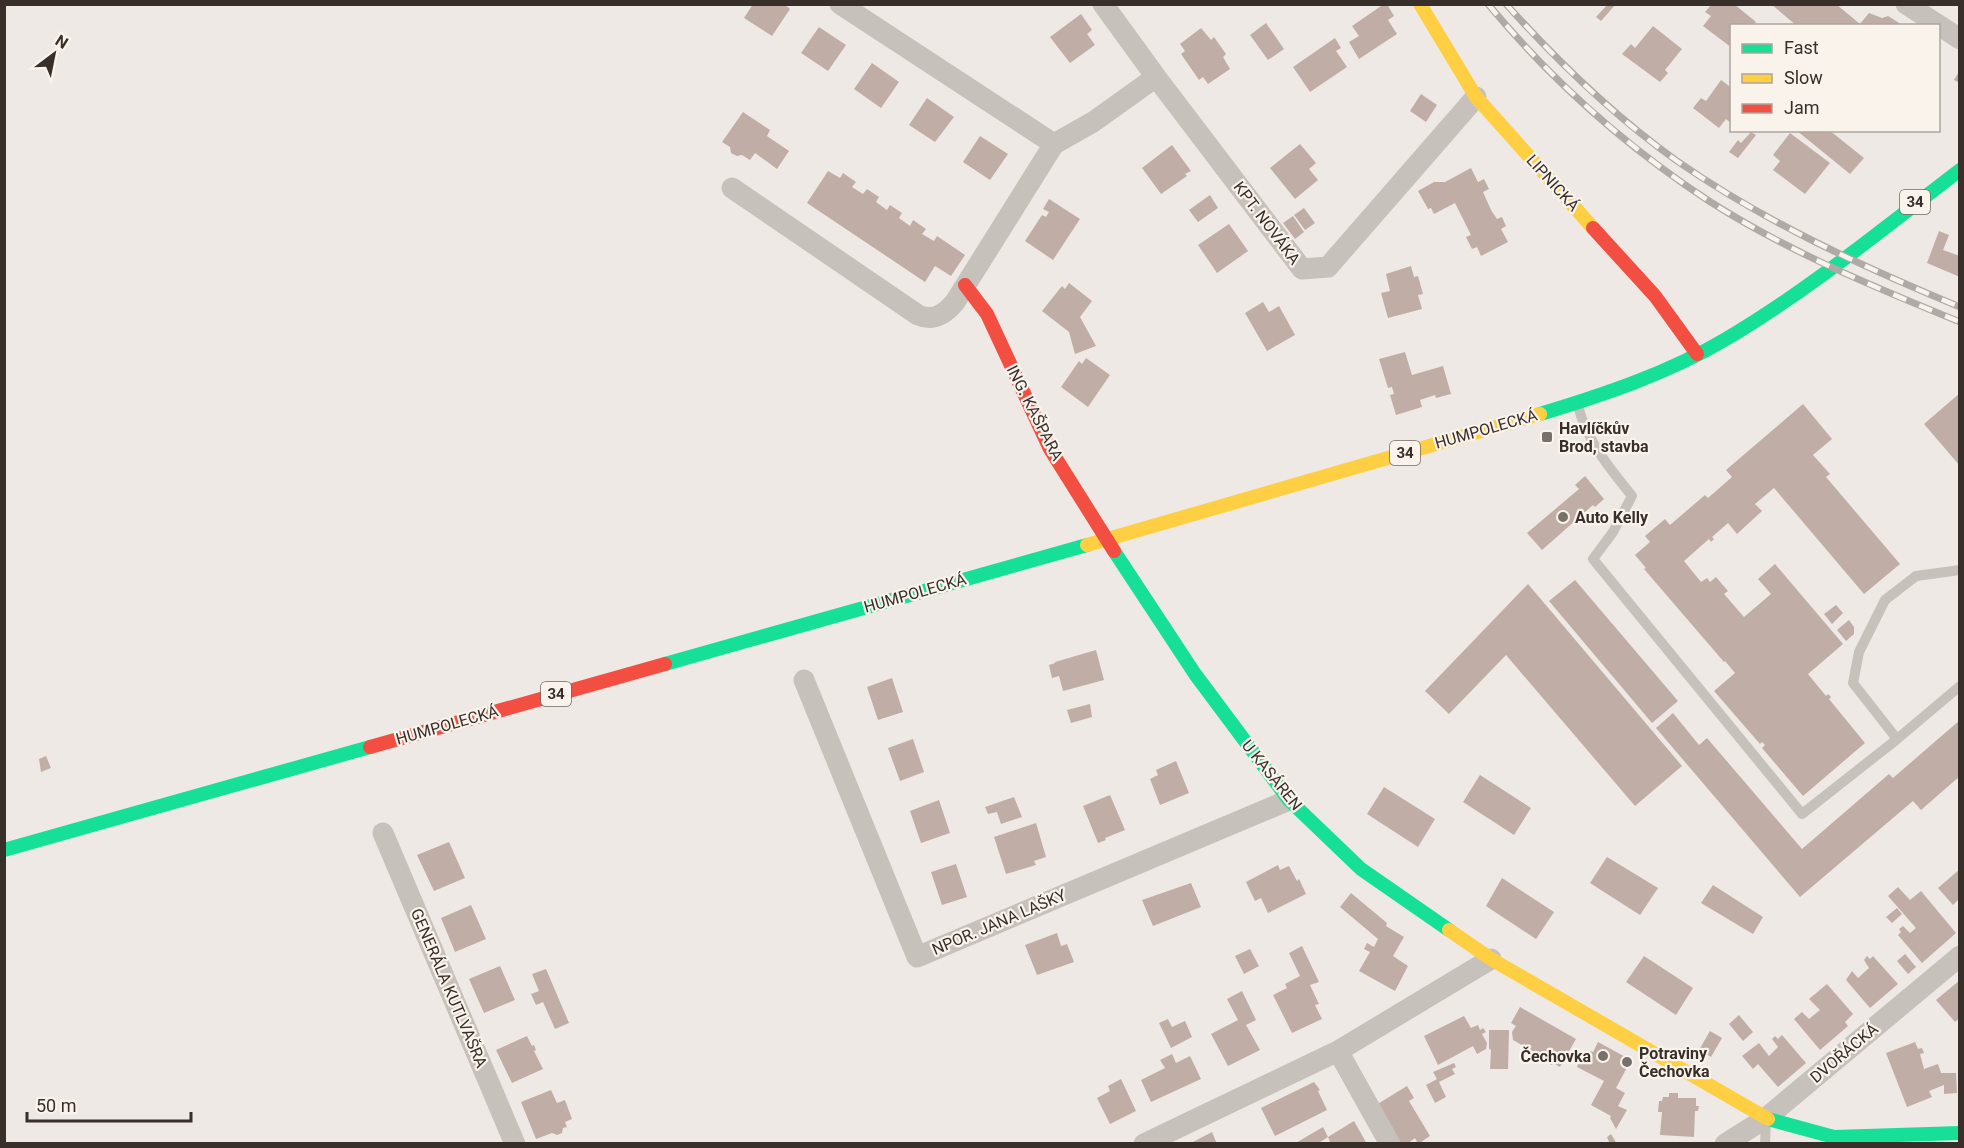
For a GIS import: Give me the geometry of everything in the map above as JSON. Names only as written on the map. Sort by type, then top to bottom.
[{"type":"main road","name":"LIPNICKÁ","points":[[1420,4],[1476,97],[1654,296],[1697,354]]},
{"type":"main road","name":"HUMPOLECKÁ","points":[[4,850],[1107,539],[1577,403],[1646,378],[1736,333],[1805,287],[1959,170]]},
{"type":"main road","name":"ING. KAŠPARA","points":[[965,285],[982,306],[992,324],[1045,440],[1107,539]]},
{"type":"main road","name":"U KASÁREN","points":[[1107,539],[1195,674],[1289,800],[1361,869],[1491,959],[1766,1118],[1834,1137],[1959,1133]]},
{"type":"street","points":[[840,4],[1054,144]]},
{"type":"street","name":"KPT. NOVÁKA","points":[[1103,4],[1302,269],[1328,267],[1476,97]]},
{"type":"street","points":[[1906,4],[1936,24]]},
{"type":"street","points":[[1940,26],[1959,39]]},
{"type":"street","points":[[732,188],[925,318],[932,318],[944,314],[955,302],[1054,144],[1093,122],[1156,77]]},
{"type":"street","name":"NPOR. JANA LAŠKY","points":[[804,680],[917,957],[1289,800]]},
{"type":"street","name":"GENERÁLA KUTLVAŠRA","points":[[383,833],[515,1143]]},
{"type":"street","name":"DVOŘÁCKÁ","points":[[1725,1143],[1766,1118],[1959,956]]},
{"type":"street","points":[[1144,1143],[1338,1051],[1491,959]]},
{"type":"street","points":[[1338,1051],[1390,1143]]},
{"type":"lane","points":[[1577,403],[1590,437],[1610,470],[1632,496],[1613,532],[1593,559],[1802,814],[1897,739],[1959,686]]},
{"type":"lane","points":[[1897,739],[1853,683],[1859,652],[1885,600],[1916,576],[1959,570]]},
{"type":"lane","points":[[1765,1143],[1766,1118]]},
{"type":"building","points":[[753,4],[784,4],[790,9],[772,36],[744,18]]},
{"type":"building","points":[[1387,4],[1394,16],[1388,20],[1397,34],[1359,59],[1349,42],[1359,36],[1352,26]]},
{"type":"building","points":[[1608,4],[1616,4],[1601,21],[1596,17]]},
{"type":"building","points":[[1712,4],[1734,4],[1756,22],[1754,24],[1730,24],[1730,46],[1703,26],[1711,16],[1705,12]]},
{"type":"building","points":[[1771,4],[1836,4],[1860,24],[1795,24]]},
{"type":"building","points":[[1869,13],[1882,18],[1888,16],[1901,24],[1860,24]]},
{"type":"building","points":[[1081,14],[1092,30],[1087,34],[1095,45],[1070,63],[1050,37]]},
{"type":"building","points":[[1266,23],[1284,49],[1268,60],[1250,35]]},
{"type":"building","points":[[1653,26],[1682,49],[1665,70],[1668,73],[1660,82],[1622,54],[1631,44],[1635,48]]},
{"type":"building","points":[[819,27],[846,45],[828,71],[801,53]]},
{"type":"building","points":[[1201,28],[1211,40],[1214,37],[1226,54],[1223,57],[1230,69],[1208,84],[1203,77],[1199,80],[1181,54],[1185,51],[1180,44]]},
{"type":"building","points":[[1335,38],[1341,48],[1336,51],[1347,67],[1310,92],[1293,67]]},
{"type":"building","points":[[872,63],[899,82],[881,108],[854,89]]},
{"type":"building","points":[[1960,70],[1960,83],[1954,80]]},
{"type":"building","points":[[1721,80],[1730,87],[1730,122],[1726,119],[1719,128],[1693,108],[1701,98],[1706,101]]},
{"type":"building","points":[[1421,94],[1437,105],[1426,122],[1410,111]]},
{"type":"building","points":[[927,98],[954,117],[935,142],[909,125]]},
{"type":"building","points":[[743,112],[770,130],[767,136],[789,151],[777,169],[755,153],[750,160],[742,155],[737,156],[731,153],[730,147],[722,142]]},
{"type":"building","points":[[1751,132],[1756,135],[1738,158],[1729,152],[1738,140],[1741,143]]},
{"type":"building","points":[[1798,132],[1832,132],[1864,158],[1850,174]]},
{"type":"building","points":[[1790,133],[1830,163],[1805,194],[1773,170],[1780,161],[1773,155]]},
{"type":"building","points":[[980,136],[1008,154],[990,180],[963,162]]},
{"type":"building","points":[[1300,144],[1316,163],[1309,169],[1318,180],[1295,199],[1270,168]]},
{"type":"building","points":[[1172,145],[1191,171],[1161,194],[1142,168]]},
{"type":"building","points":[[1471,168],[1478,182],[1484,179],[1489,189],[1483,192],[1497,219],[1502,217],[1506,226],[1501,229],[1508,242],[1481,256],[1477,247],[1472,249],[1466,237],[1471,235],[1455,203],[1434,214],[1431,208],[1428,209],[1418,191],[1434,182],[1445,182]]},
{"type":"building","points":[[828,171],[840,178],[843,173],[856,182],[852,187],[863,194],[867,189],[879,197],[876,202],[887,210],[890,205],[902,213],[899,218],[910,226],[913,220],[926,229],[922,234],[934,241],[937,236],[965,255],[951,276],[935,266],[925,282],[807,203]]},
{"type":"building","points":[[1210,195],[1218,208],[1198,222],[1189,210]]},
{"type":"building","points":[[1049,199],[1080,219],[1053,260],[1025,241],[1042,215],[1046,217],[1049,212],[1043,209]]},
{"type":"building","points":[[1304,208],[1315,223],[1305,230],[1294,215]]},
{"type":"building","points":[[1293,216],[1304,232],[1295,239],[1283,223]]},
{"type":"building","points":[[1229,224],[1248,251],[1217,273],[1198,245]]},
{"type":"building","points":[[1939,231],[1949,235],[1943,250],[1960,256],[1960,277],[1927,263]]},
{"type":"building","points":[[1411,266],[1414,277],[1418,276],[1423,294],[1418,295],[1422,309],[1388,318],[1381,293],[1390,291],[1386,274]]},
{"type":"building","points":[[1069,283],[1092,301],[1080,317],[1096,346],[1075,354],[1069,332],[1042,311],[1062,286],[1065,289]]},
{"type":"building","points":[[1263,302],[1269,312],[1279,306],[1295,335],[1267,351],[1245,313]]},
{"type":"building","points":[[1405,352],[1412,375],[1443,366],[1451,394],[1436,398],[1435,395],[1420,400],[1422,407],[1396,415],[1390,395],[1394,394],[1392,387],[1388,388],[1379,359]]},
{"type":"building","points":[[1086,358],[1110,375],[1088,407],[1061,387],[1079,361],[1082,364]]},
{"type":"building","points":[[1960,393],[1960,466],[1924,424]]},
{"type":"building","points":[[1803,404],[1832,439],[1813,455],[1830,474],[1826,477],[1900,564],[1864,594],[1774,488],[1755,504],[1762,511],[1737,534],[1728,523],[1712,537],[1714,539],[1711,542],[1709,539],[1684,561],[1701,582],[1707,578],[1710,582],[1716,577],[1728,591],[1724,594],[1744,617],[1771,594],[1758,579],[1775,564],[1843,644],[1808,674],[1826,696],[1828,694],[1831,697],[1829,699],[1865,743],[1803,796],[1762,748],[1765,745],[1762,742],[1760,744],[1714,691],[1735,673],[1644,569],[1646,568],[1635,555],[1650,542],[1645,536],[1665,519],[1670,525],[1705,495],[1708,498],[1732,477],[1726,470]]},
{"type":"building","points":[[1585,476],[1604,499],[1595,507],[1593,505],[1542,550],[1527,533],[1579,489],[1575,485]]},
{"type":"building","points":[[1575,580],[1678,701],[1652,723],[1549,601]]},
{"type":"building","points":[[1528,584],[1682,766],[1635,806],[1506,655],[1449,714],[1425,691]]},
{"type":"building","points":[[1836,605],[1843,613],[1832,624],[1824,614]]},
{"type":"building","points":[[1849,620],[1854,627],[1854,634],[1846,641],[1837,630]]},
{"type":"building","points":[[1096,650],[1104,680],[1063,691],[1059,676],[1052,678],[1049,665]]},
{"type":"building","points":[[892,678],[903,712],[878,720],[867,687]]},
{"type":"building","points":[[1090,704],[1092,717],[1071,723],[1067,710]]},
{"type":"building","points":[[1673,713],[1699,745],[1707,738],[1802,849],[1889,774],[1893,778],[1960,720],[1960,776],[1921,810],[1913,801],[1800,897],[1656,728]]},
{"type":"building","points":[[913,739],[924,772],[900,781],[888,748]]},
{"type":"building","points":[[46,756],[51,768],[41,772],[39,759]]},
{"type":"building","points":[[1176,761],[1189,793],[1160,805],[1150,779],[1158,775],[1156,770]]},
{"type":"building","points":[[1480,775],[1531,808],[1514,835],[1463,802]]},
{"type":"building","points":[[1384,787],[1435,819],[1418,847],[1367,814]]},
{"type":"building","points":[[1110,795],[1125,830],[1098,843],[1083,806]]},
{"type":"building","points":[[1014,797],[1022,817],[1001,824],[997,812],[988,814],[985,807]]},
{"type":"building","points":[[939,800],[950,833],[921,843],[910,811]]},
{"type":"building","points":[[1036,823],[1046,857],[1034,861],[1036,865],[1006,874],[994,837]]},
{"type":"building","points":[[449,842],[465,878],[434,891],[417,855]]},
{"type":"building","points":[[1607,857],[1658,888],[1640,915],[1590,883]]},
{"type":"building","points":[[956,864],[967,897],[942,905],[931,872]]},
{"type":"building","points":[[1278,865],[1280,870],[1289,866],[1297,881],[1299,879],[1306,894],[1268,913],[1261,898],[1255,901],[1246,882]]},
{"type":"building","points":[[1960,869],[1960,902],[1958,900],[1953,905],[1938,888]]},
{"type":"building","points":[[1502,878],[1554,912],[1536,939],[1486,906]]},
{"type":"building","points":[[1191,883],[1201,907],[1153,926],[1142,900]]},
{"type":"building","points":[[1713,885],[1763,917],[1753,934],[1701,903]]},
{"type":"building","points":[[1898,887],[1910,900],[1921,891],[1956,933],[1922,963],[1898,935],[1901,932],[1899,929],[1903,926],[1910,933],[1916,928],[1888,896]]},
{"type":"building","points":[[1351,893],[1387,923],[1386,926],[1404,937],[1393,956],[1408,966],[1395,991],[1359,971],[1370,952],[1364,949],[1367,943],[1374,947],[1378,939],[1340,907]]},
{"type":"building","points":[[471,905],[486,939],[455,952],[441,918]]},
{"type":"building","points":[[1897,908],[1902,914],[1892,923],[1886,917]]},
{"type":"building","points":[[1057,933],[1061,946],[1067,944],[1074,962],[1037,975],[1025,945]]},
{"type":"building","points":[[1302,946],[1319,982],[1310,985],[1319,1004],[1315,1005],[1322,1019],[1292,1033],[1273,995],[1287,988],[1285,984],[1300,976],[1289,953]]},
{"type":"building","points":[[1250,949],[1259,966],[1244,974],[1235,956]]},
{"type":"building","points":[[1905,954],[1916,967],[1908,974],[1897,961]]},
{"type":"building","points":[[1644,956],[1693,988],[1676,1015],[1626,982]]},
{"type":"building","points":[[1867,956],[1870,959],[1873,956],[1898,984],[1870,1008],[1846,980],[1852,971],[1858,978],[1869,968],[1864,960]]},
{"type":"building","points":[[500,966],[515,1000],[484,1013],[469,979]]},
{"type":"building","points":[[546,969],[569,1023],[555,1029],[543,1002],[536,1005],[531,994],[539,991],[532,974]]},
{"type":"building","points":[[1960,980],[1960,1018],[1955,1022],[1936,1000]]},
{"type":"building","points":[[1827,984],[1853,1014],[1845,1022],[1848,1026],[1820,1050],[1794,1019],[1802,1012],[1809,1019],[1820,1010],[1809,999]]},
{"type":"building","points":[[1242,991],[1256,1020],[1246,1025],[1260,1050],[1228,1066],[1211,1034],[1238,1020],[1227,999]]},
{"type":"building","points":[[1520,1007],[1576,1039],[1560,1067],[1547,1063],[1548,1060],[1513,1040],[1512,1032],[1516,1026],[1511,1023]]},
{"type":"building","points":[[1739,1015],[1753,1032],[1743,1041],[1729,1024]]},
{"type":"building","points":[[1464,1016],[1471,1028],[1478,1025],[1480,1030],[1483,1028],[1486,1032],[1482,1034],[1487,1043],[1486,1049],[1477,1054],[1473,1046],[1438,1065],[1424,1036]]},
{"type":"building","points":[[1168,1019],[1172,1027],[1185,1021],[1192,1037],[1171,1048],[1159,1023]]},
{"type":"building","points":[[1489,1030],[1509,1030],[1508,1069],[1490,1069]]},
{"type":"building","points":[[1710,1031],[1722,1038],[1711,1057],[1699,1050]]},
{"type":"building","points":[[1782,1035],[1806,1063],[1778,1087],[1758,1064],[1753,1069],[1742,1056],[1759,1043],[1769,1056],[1778,1047],[1772,1039],[1775,1036],[1778,1039]]},
{"type":"building","points":[[527,1036],[532,1046],[534,1045],[536,1050],[534,1051],[543,1069],[512,1083],[496,1050]]},
{"type":"building","points":[[1598,1042],[1631,1060],[1616,1088],[1625,1093],[1618,1106],[1627,1110],[1616,1129],[1611,1116],[1591,1105],[1604,1081],[1577,1067],[1581,1057],[1585,1053],[1588,1055],[1590,1051],[1593,1052]]},
{"type":"building","points":[[1915,1042],[1918,1049],[1922,1048],[1924,1053],[1920,1054],[1924,1069],[1938,1064],[1941,1073],[1956,1073],[1957,1093],[1944,1094],[1944,1085],[1929,1091],[1932,1097],[1907,1107],[1886,1053]]},
{"type":"building","points":[[1172,1054],[1176,1063],[1190,1056],[1201,1079],[1151,1102],[1141,1080],[1165,1068],[1160,1060]]},
{"type":"building","points":[[1454,1063],[1456,1067],[1452,1069],[1455,1074],[1439,1082],[1446,1097],[1435,1103],[1426,1085],[1437,1079],[1433,1072]]},
{"type":"building","points":[[1121,1079],[1136,1111],[1110,1124],[1097,1098],[1110,1091],[1108,1086]]},
{"type":"building","points":[[1314,1082],[1320,1090],[1318,1091],[1327,1110],[1275,1136],[1261,1108]]},
{"type":"building","points":[[1407,1086],[1414,1098],[1409,1101],[1430,1136],[1418,1144],[1415,1138],[1407,1144],[1398,1144],[1376,1105]]},
{"type":"building","points":[[551,1090],[557,1103],[565,1100],[572,1119],[565,1122],[567,1127],[563,1128],[562,1133],[557,1135],[552,1133],[536,1139],[521,1102]]},
{"type":"building","points":[[1669,1093],[1678,1093],[1678,1098],[1696,1098],[1696,1106],[1699,1106],[1698,1111],[1695,1111],[1694,1137],[1660,1135],[1662,1112],[1658,1112],[1659,1101],[1662,1101],[1663,1097],[1669,1097]]},
{"type":"building","points":[[1354,1121],[1367,1144],[1331,1144],[1328,1137]]},
{"type":"building","points":[[1323,1127],[1328,1137],[1317,1144],[1294,1144]]},
{"type":"building","points":[[1212,1132],[1217,1144],[1189,1144]]},
{"type":"building","points":[[1611,1134],[1617,1144],[1610,1144],[1607,1137]]},
{"type":"railway","points":[[1488,4],[1512,32],[1591,111],[1649,158],[1709,201],[1800,252],[1863,282],[1960,322]]},
{"type":"railway","points":[[1506,4],[1587,87],[1631,126],[1677,161],[1744,204],[1814,242],[1960,307]]},
{"type":"traffic: fast","points":[[1540,414],[1659,373],[1726,339],[1787,300],[1960,170]]},
{"type":"traffic: fast","points":[[665,664],[1087,545]]},
{"type":"traffic: fast","points":[[1114,551],[1195,674],[1289,800],[1361,869],[1449,930]]},
{"type":"traffic: fast","points":[[4,850],[370,747]]},
{"type":"traffic: fast","points":[[1768,1119],[1834,1137],[1960,1133]]},
{"type":"traffic: slow","points":[[1420,4],[1476,97],[1593,228]]},
{"type":"traffic: slow","points":[[1087,545],[1540,414]]},
{"type":"traffic: slow","points":[[1449,930],[1491,959],[1768,1119]]},
{"type":"traffic: jam","points":[[1593,228],[1655,296],[1697,354]]},
{"type":"traffic: jam","points":[[965,285],[987,314],[1050,449],[1114,551]]},
{"type":"traffic: jam","points":[[370,747],[665,664]]},
{"type":"place","name":"Havlíčkův Brod, stavba","points":[[1547,437]]},
{"type":"place","name":"Auto Kelly","points":[[1563,517]]},
{"type":"place","name":"Čechovka","points":[[1603,1056]]},
{"type":"place","name":"Potraviny Čechovka","points":[[1627,1062]]}]
